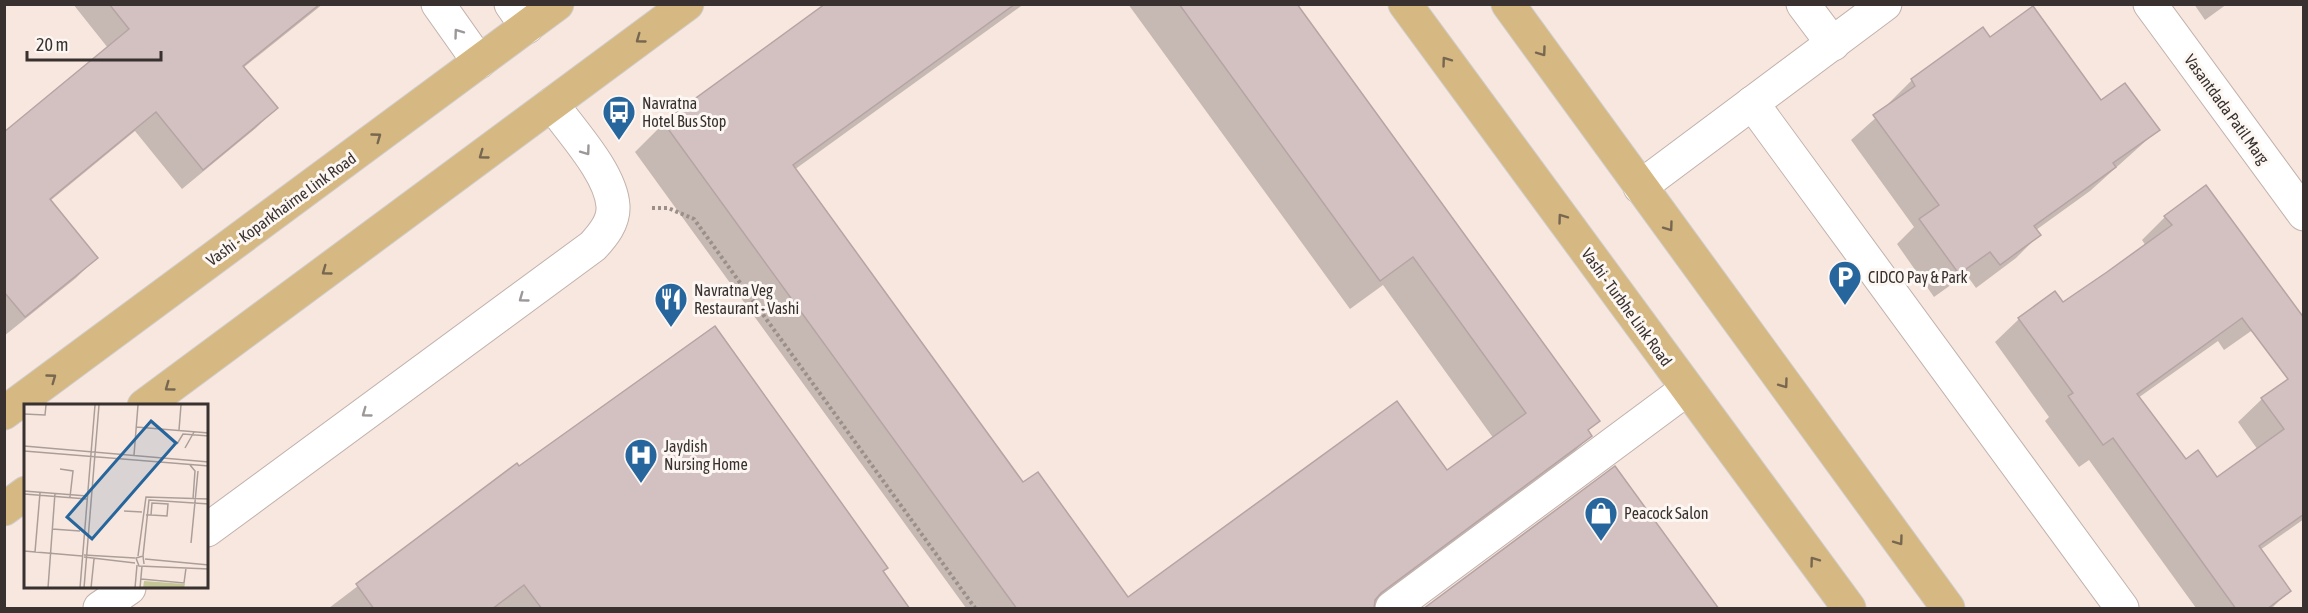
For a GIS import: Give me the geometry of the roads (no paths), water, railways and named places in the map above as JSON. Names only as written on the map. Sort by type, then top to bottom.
[{"type":"main road","name":"Vashi - Koparkhairne Link Road","points":[[4,413],[479,62],[519,16],[557,4]]},
{"type":"main road","points":[[147,404],[687,4]]},
{"type":"main road","name":"Vashi - Turbhe Link Road","points":[[1405,4],[1849,609]]},
{"type":"main road","points":[[1508,4],[1948,609]]},
{"type":"main road","points":[[4,509],[24,494]]},
{"type":"street","points":[[438,4],[479,62]]},
{"type":"street","points":[[1803,4],[1833,44]]},
{"type":"street","points":[[1640,187],[1885,4]]},
{"type":"street","name":"Vasantdada Patil Marg","points":[[2150,4],[2304,214]]},
{"type":"street","points":[[1752,103],[2122,609]]},
{"type":"street","points":[[208,529],[593,246],[606,231],[613,208],[609,186],[552,104]]},
{"type":"street","points":[[1392,609],[1687,389]]},
{"type":"street","points":[[100,609],[128,589]]},
{"type":"place","name":"Navratna Hotel Bus Stop","points":[[619,141]]},
{"type":"place","name":"CIDCO Pay & Park","points":[[1845,306]]},
{"type":"place","name":"Navratna Veg Restaurant - Vashi","points":[[671,328]]},
{"type":"place","name":"Jaydish Nursing Home","points":[[641,484]]},
{"type":"place","name":"Peacock Salon","points":[[1601,542]]}]
